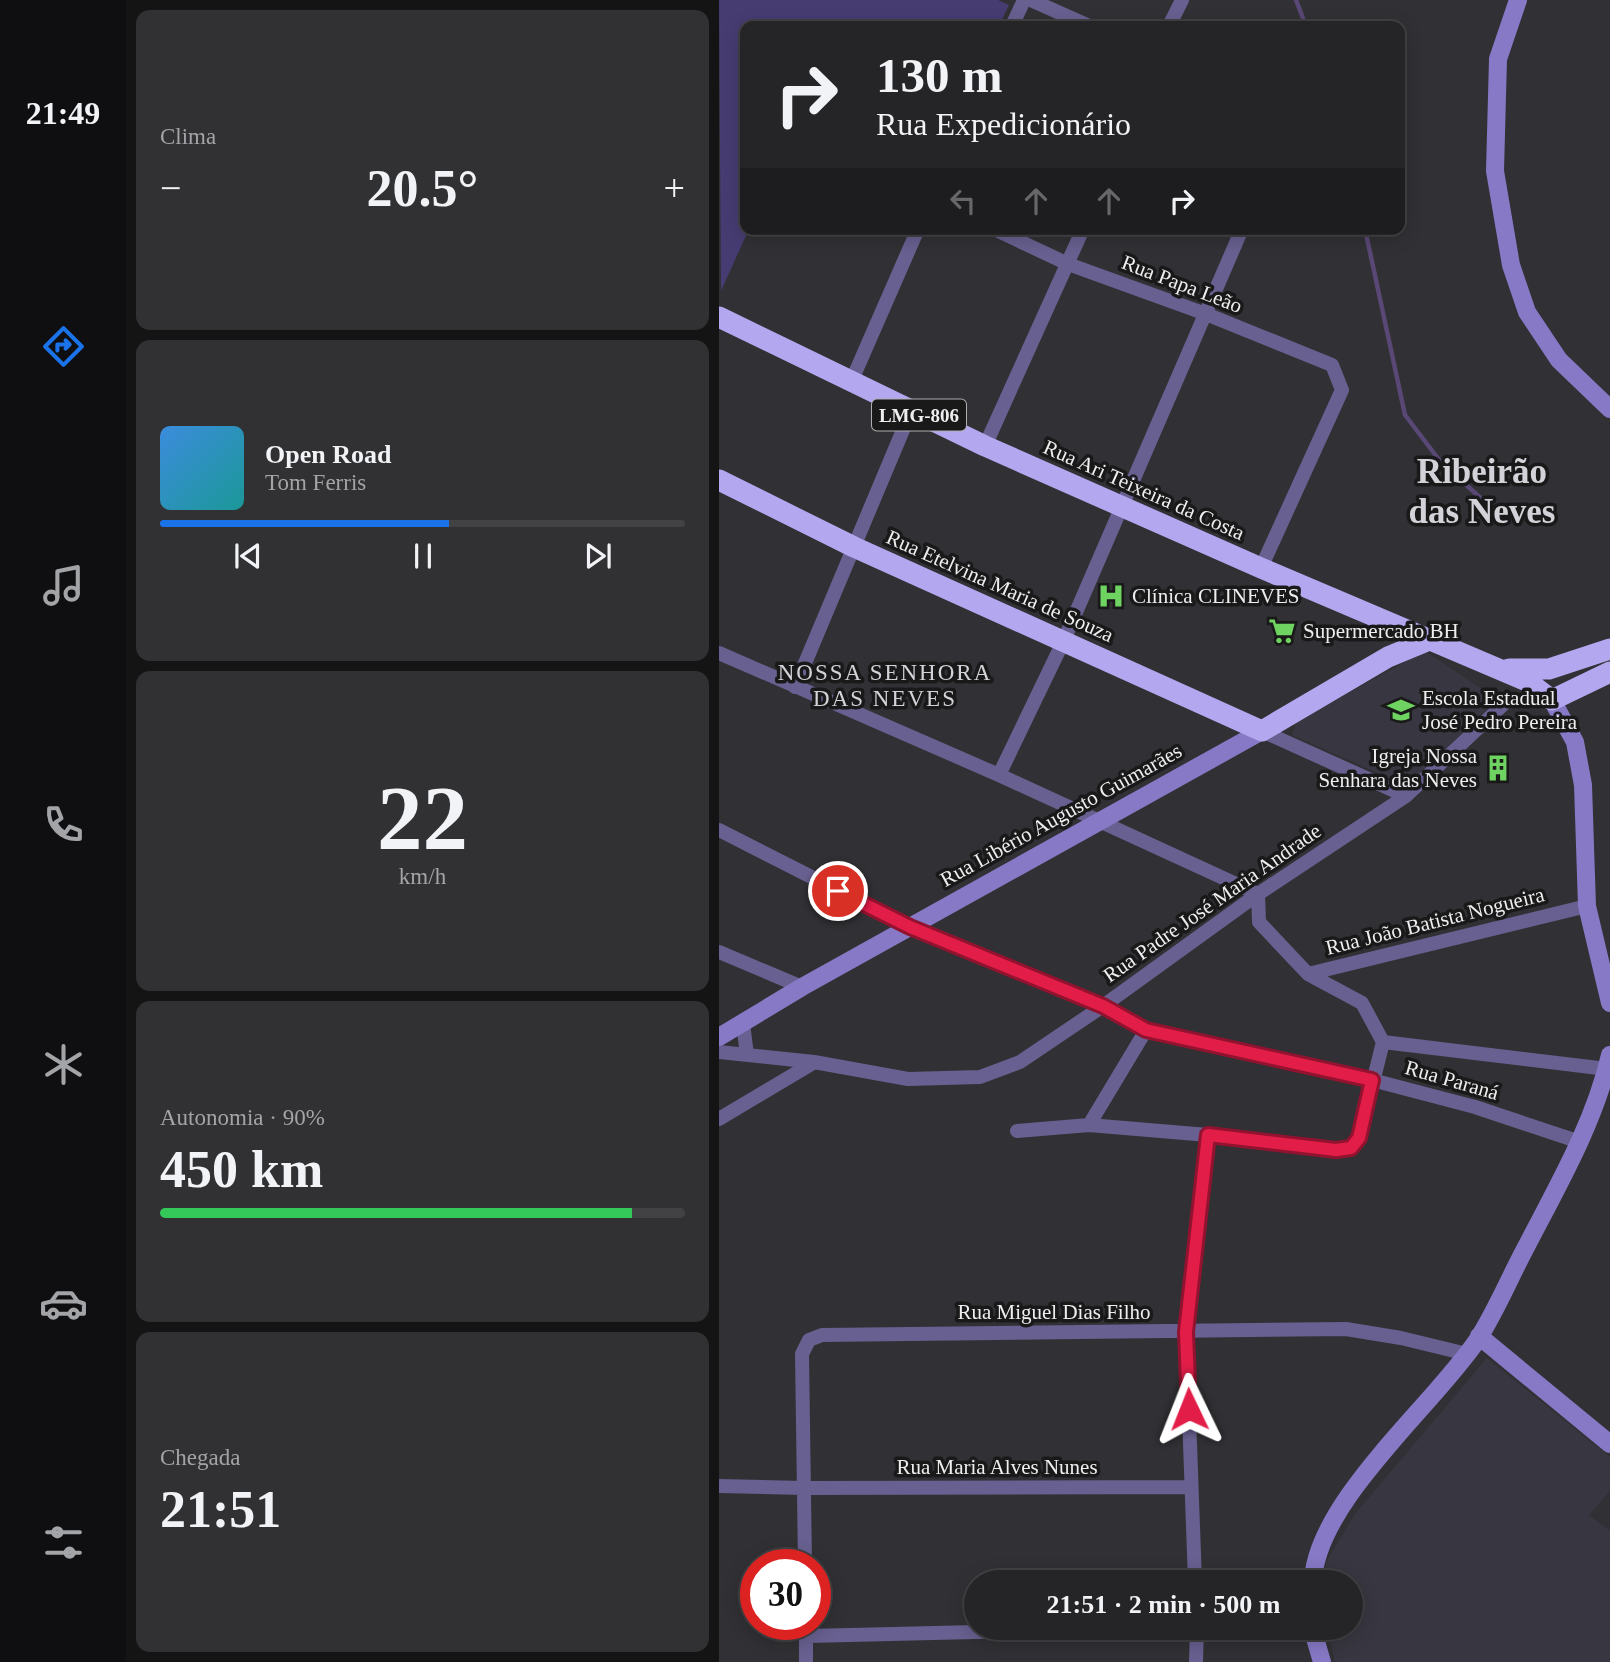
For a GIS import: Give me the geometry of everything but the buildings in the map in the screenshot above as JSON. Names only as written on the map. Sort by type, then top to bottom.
[{"type":"highway","name":"Rua Ari Teixeira da Costa","points":[[719,317],[985,446],[1261,568],[1528,681],[1552,700]]},
{"type":"highway","name":"Rua Etelvina Maria de Souza","points":[[719,480],[854,548],[1262,731]]},
{"type":"highway","points":[[1379,618],[1388,657]]},
{"type":"highway","name":"Rua Libério Augusto Guimarães","points":[[1262,731],[1388,657],[1429,640]]},
{"type":"highway","name":"LMG-806","points":[[1500,669],[1549,669],[1610,649]]},
{"type":"highway","points":[[1549,669],[1552,700],[1610,672]]},
{"type":"street","points":[[1014,21],[1024,0]]},
{"type":"street","points":[[1031,0],[1078,21]]},
{"type":"street","points":[[1172,21],[1182,0]]},
{"type":"street","points":[[1518,0],[1498,59],[1495,171],[1511,265],[1527,312],[1558,360],[1610,409]]},
{"type":"street","points":[[852,380],[915,235]]},
{"type":"street","name":"Rua Papa Leão","points":[[1007,235],[1068,264],[1206,314],[1332,365],[1342,390],[1261,568]]},
{"type":"street","points":[[985,446],[1080,235]]},
{"type":"street","points":[[1000,775],[1064,640],[1239,235]]},
{"type":"street","points":[[795,687],[911,411]]},
{"type":"street","points":[[719,653],[1000,775],[1258,894]]},
{"type":"street","points":[[1552,700],[1575,742],[1583,785],[1587,906],[1610,1003]]},
{"type":"street","name":"Rua Padre José Maria Andrade","points":[[719,1052],[814,1062],[909,1079],[980,1077],[1020,1062],[1103,1006],[1258,894],[1406,796],[1507,701]]},
{"type":"street","points":[[1262,731],[1406,796]]},
{"type":"street","name":"Rua Libério Augusto Guimarães","points":[[719,1037],[802,987],[1262,731]]},
{"type":"street","name":"Rua Paraná","points":[[719,830],[910,927],[1103,1006],[1146,1030],[1372,1080],[1476,1107],[1580,1142]]},
{"type":"street","name":"Rua João Batista Nogueira","points":[[1258,894],[1259,922],[1308,974],[1587,906]]},
{"type":"street","points":[[719,952],[802,987]]},
{"type":"street","points":[[1017,1131],[1089,1125],[1336,1150],[1351,1148],[1359,1138],[1383,1042],[1362,1003],[1308,974]]},
{"type":"street","points":[[743,1023],[747,1055]]},
{"type":"street","points":[[1089,1125],[1146,1030]]},
{"type":"street","points":[[1314,1570],[1324,1536],[1347,1496],[1480,1336],[1580,1142],[1608,1062],[1383,1042]]},
{"type":"street","points":[[719,1119],[814,1062]]},
{"type":"street","points":[[1194,1570],[1186,1332],[1208,1135]]},
{"type":"street","name":"Rua Miguel Dias Filho","points":[[804,1488],[802,1354],[809,1340],[822,1335],[1346,1329],[1401,1338],[1467,1354]]},
{"type":"street","points":[[1480,1336],[1610,1444]]},
{"type":"street","name":"Rua Maria Alves Nunes","points":[[719,1486],[1191,1487]]},
{"type":"street","points":[[804,1488],[805,1549]]},
{"type":"street","points":[[831,1630],[964,1629]]},
{"type":"street","points":[[806,1640],[807,1662]]},
{"type":"street","points":[[1196,1662],[1197,1640]]},
{"type":"street","points":[[1316,1640],[1322,1662]]},
{"type":"shaded area","points":[[719,0],[998,0],[1009,5],[1001,21],[740,21],[740,235],[746,235],[721,291]]},
{"type":"shaded area","name":"Escola Estadual José Pedro Pereira","points":[[1425,651],[1497,699],[1407,786],[1292,735],[1297,721]]},
{"type":"shaded area","points":[[1487,1358],[1610,1457],[1610,1491],[1589,1515],[1610,1531],[1610,1662],[1335,1662],[1330,1640],[1363,1640],[1363,1570],[1326,1570],[1326,1562],[1355,1514]]},
{"type":"waterway","name":"Ribeirão das Neves","points":[[1296,0],[1304,21]]},
{"type":"waterway","name":"Ribeirão das Neves","points":[[1366,235],[1405,415],[1440,461],[1508,523]]},
{"type":"place","name":"Clínica CLINEVES","points":[[1111,596]]},
{"type":"place","name":"Supermercado BH","points":[[1282,631]]},
{"type":"place","name":"Escola Estadual José Pedro Pereira","points":[[1401,710]]},
{"type":"place","name":"Igreja Nossa Senhara das Neves","points":[[1498,768]]},
{"type":"district","name":"Ribeirão das Neves","points":[[1482,491]]},
{"type":"district","name":"NOSSA SENHORA DAS NEVES","points":[[885,685]]},
{"type":"route","points":[[838,891],[910,927],[1103,1006],[1146,1030],[1372,1080],[1359,1138],[1351,1148],[1336,1150],[1208,1135],[1186,1332],[1189,1409]]}]
